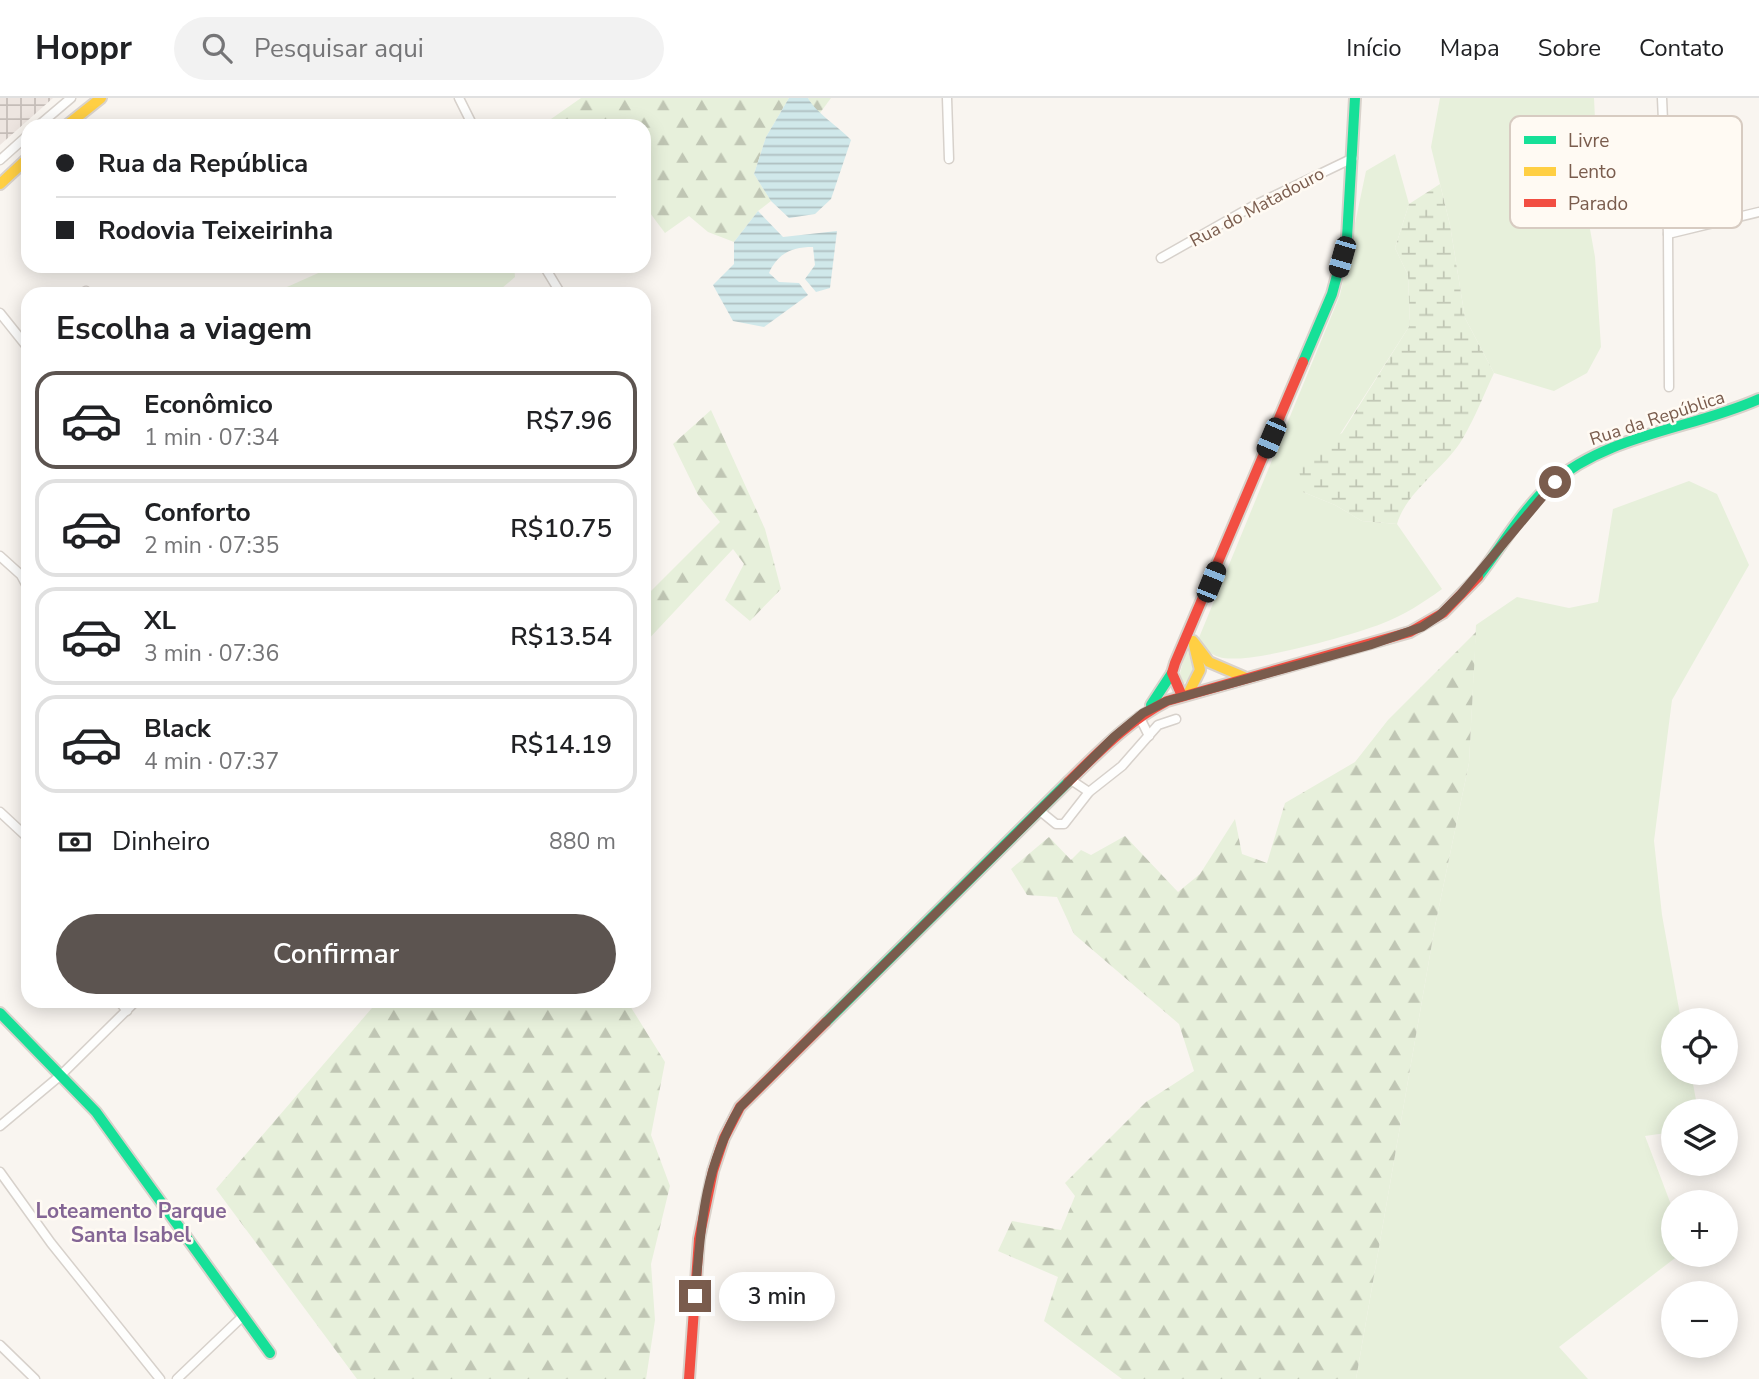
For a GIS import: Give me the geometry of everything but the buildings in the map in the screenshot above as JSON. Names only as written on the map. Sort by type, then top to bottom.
[{"type":"main road","points":[[75,119],[101,98]]},
{"type":"main road","points":[[689,1379],[702,1213],[709,1173],[724,1134],[740,1107],[1071,780],[1160,696],[1192,636],[1332,294],[1347,238],[1355,98]]},
{"type":"main road","points":[[0,184],[21,164]]},
{"type":"main road","points":[[1739,409],[1759,399]]},
{"type":"main road","points":[[1739,409],[1759,407]]},
{"type":"main road","name":"Rua da República","points":[[1141,715],[1185,695],[1370,645],[1422,627],[1440,615],[1461,594],[1542,495],[1568,470],[1623,444],[1739,409]]},
{"type":"main road","points":[[1192,636],[1209,662],[1245,677]]},
{"type":"main road","points":[[1172,673],[1185,695],[1200,670],[1192,636]]},
{"type":"main road","points":[[0,1013],[96,1112],[270,1353]]},
{"type":"street","points":[[46,119],[71,98]]},
{"type":"street","points":[[459,98],[470,119]]},
{"type":"street","points":[[947,98],[949,159]]},
{"type":"street","points":[[1661,98],[1662,116]]},
{"type":"street","points":[[0,160],[21,141]]},
{"type":"street","name":"Rua do Matadouro","points":[[1161,258],[1253,206],[1353,158]]},
{"type":"street","points":[[1668,228],[1669,387]]},
{"type":"street","points":[[1668,233],[1690,228]]},
{"type":"street","points":[[0,313],[21,336]]},
{"type":"street","points":[[0,556],[21,577]]},
{"type":"street","points":[[1141,715],[1149,736]]},
{"type":"street","points":[[1040,811],[1056,824],[1064,824],[1089,792],[1122,766],[1158,725],[1176,719]]},
{"type":"street","points":[[1071,780],[1089,792]]},
{"type":"street","points":[[0,812],[21,832]]},
{"type":"street","points":[[0,1126],[61,1075],[130,1008]]},
{"type":"street","points":[[0,1172],[51,1243],[160,1379]]},
{"type":"street","points":[[177,1379],[243,1316]]},
{"type":"street","points":[[0,1345],[35,1379]]},
{"type":"shaded area","points":[[0,98],[53,98],[29,119],[21,119],[21,126],[0,145]]},
{"type":"green space","points":[[581,98],[789,98],[766,137],[754,174],[771,201],[758,211],[734,242],[708,232],[689,216],[665,233],[651,214],[651,119],[551,119]]},
{"type":"green space","points":[[808,98],[831,98],[820,113],[813,109]]},
{"type":"green space","points":[[1440,98],[1594,98],[1595,116],[1510,116],[1510,228],[1590,228],[1595,257],[1601,347],[1587,373],[1554,391],[1494,373],[1465,318],[1450,225],[1431,147]]},
{"type":"green space","points":[[1395,154],[1409,204],[1395,248],[1408,275],[1410,325],[1303,492],[1335,505],[1362,521],[1397,524],[1442,589],[1398,617],[1347,635],[1252,657],[1219,657],[1198,640],[1340,295],[1366,171]]},
{"type":"green space","points":[[1440,184],[1450,225],[1465,318],[1494,373],[1463,438],[1409,501],[1397,524],[1362,521],[1335,505],[1303,492],[1297,459],[1342,433],[1410,325],[1408,275],[1395,248],[1409,204]]},
{"type":"green space","points":[[318,273],[515,273],[515,277],[503,287],[287,287]]},
{"type":"green space","points":[[711,410],[765,529],[781,589],[750,621],[725,600],[744,564],[733,549],[651,637],[651,591],[720,522],[698,495],[673,444]]},
{"type":"green space","points":[[1689,481],[1717,494],[1749,565],[1672,700],[1654,841],[1662,915],[1679,1008],[1661,1008],[1661,1085],[1693,1085],[1696,1099],[1661,1099],[1661,1134],[1645,1136],[1665,1190],[1661,1190],[1661,1267],[1663,1267],[1559,1347],[1588,1379],[1356,1379],[1435,926],[1469,763],[1476,625],[1517,597],[1569,608],[1598,602],[1613,509]]},
{"type":"green space","points":[[1476,632],[1469,763],[1435,926],[1356,1379],[1122,1379],[1044,1321],[1058,1277],[998,1251],[1012,1221],[1061,1230],[1075,1196],[1065,1183],[1146,1102],[1194,1071],[1179,1024],[1074,934],[1057,897],[1027,895],[1011,869],[1049,837],[1071,860],[1081,850],[1091,855],[1125,836],[1178,892],[1200,874],[1235,819],[1242,854],[1267,863],[1285,803],[1355,762],[1388,720]]},
{"type":"green space","points":[[1187,647],[1194,672],[1183,685],[1180,673]]},
{"type":"green space","points":[[372,1008],[631,1008],[665,1062],[651,1135],[670,1186],[651,1264],[655,1320],[646,1379],[357,1379],[216,1189]]},
{"type":"water","points":[[789,98],[808,98],[816,109],[851,140],[831,199],[815,214],[789,218],[771,201],[754,174],[766,137]]},
{"type":"water","points":[[758,211],[783,237],[837,231],[830,288],[816,292],[805,279],[815,265],[813,247],[786,252],[777,260],[769,273],[779,282],[799,283],[808,295],[764,327],[733,321],[713,285],[734,264],[734,242]]},
{"type":"traffic: fast","points":[[1303,362],[1332,294],[1347,238],[1355,98]]},
{"type":"traffic: fast","points":[[1478,577],[1531,505],[1551,484],[1574,467],[1624,443],[1759,399]]},
{"type":"traffic: fast","points":[[1151,705],[1172,673]]},
{"type":"traffic: fast","points":[[826,1022],[1068,782]]},
{"type":"traffic: fast","points":[[0,1013],[96,1112],[270,1353]]},
{"type":"traffic: slow","points":[[75,119],[101,98]]},
{"type":"traffic: slow","points":[[0,184],[21,164]]},
{"type":"traffic: slow","points":[[1193,641],[1209,662],[1244,677]]},
{"type":"traffic: slow","points":[[1188,694],[1200,670],[1194,645]]},
{"type":"traffic: jam","points":[[1182,696],[1172,673],[1175,663],[1303,362]]},
{"type":"traffic: jam","points":[[1068,782],[1127,728],[1167,701],[1410,632],[1443,613],[1478,577]]},
{"type":"traffic: jam","points":[[689,1379],[699,1239],[713,1171],[724,1138],[740,1107],[826,1022]]},
{"type":"district","name":"Loteamento Parque Santa Isabel","points":[[131,1223]]},
{"type":"route","points":[[695,1296],[702,1213],[709,1173],[724,1134],[740,1107],[1114,737],[1143,713],[1167,701],[1245,677],[1370,645],[1422,627],[1440,615],[1461,594],[1555,482]]}]
